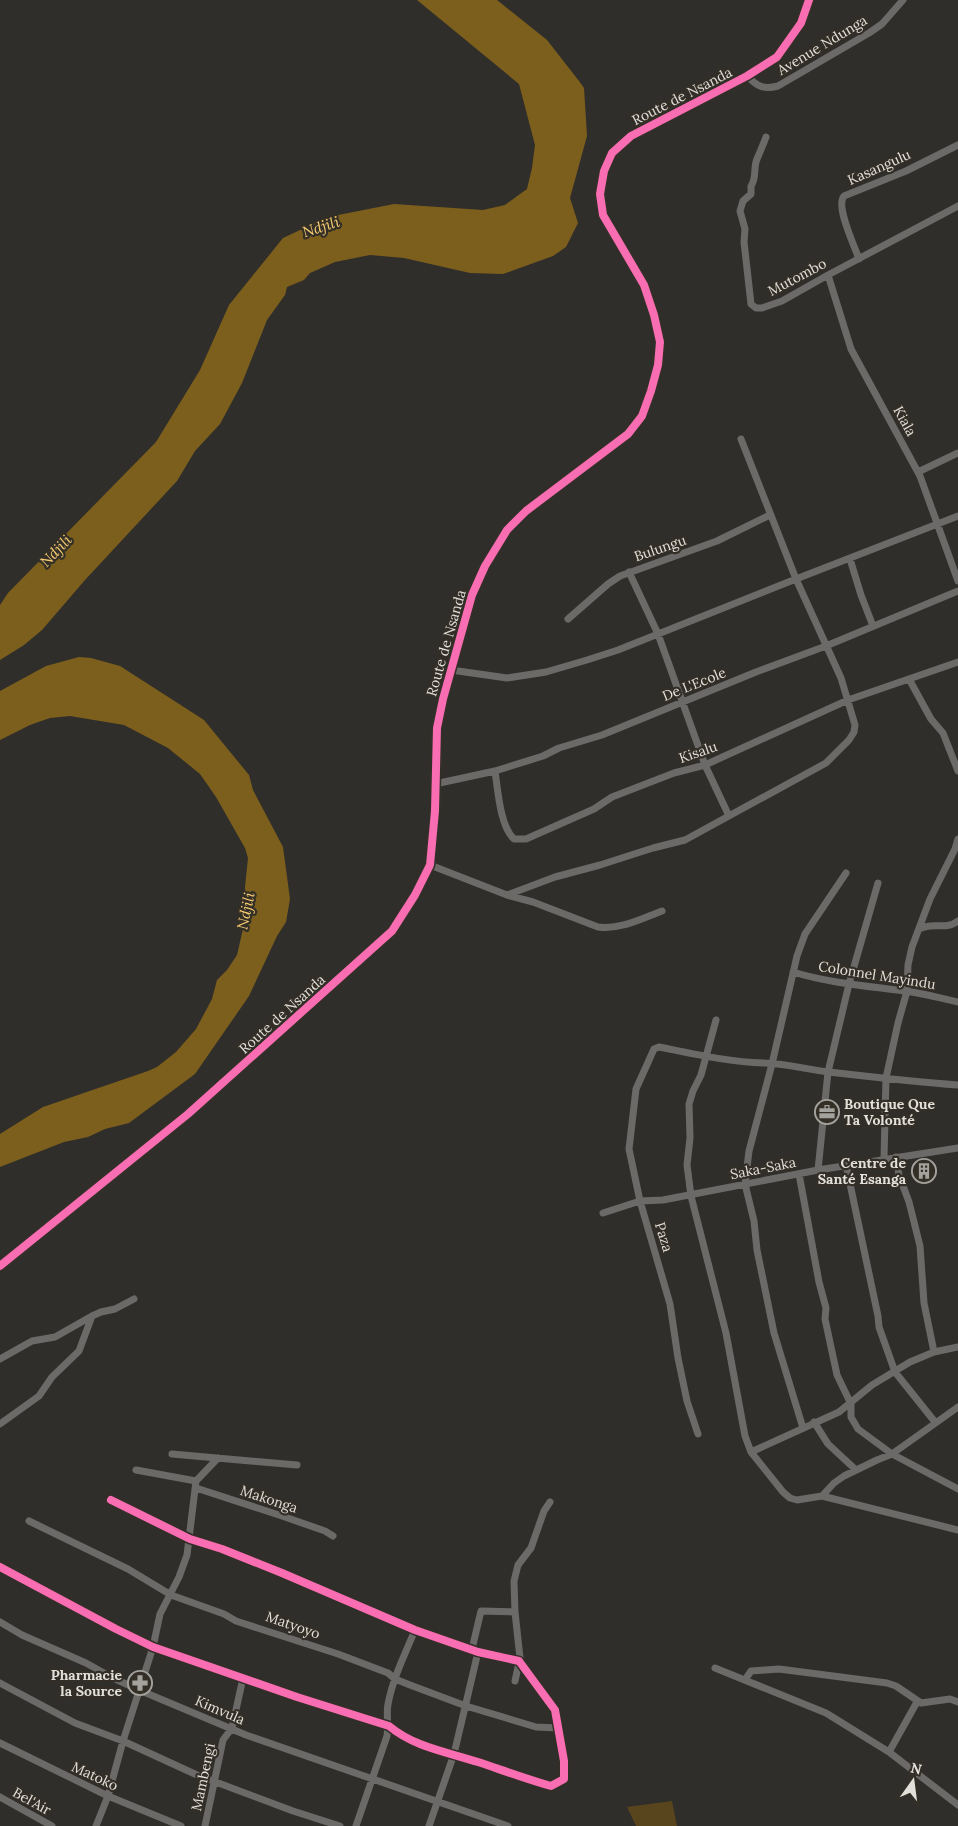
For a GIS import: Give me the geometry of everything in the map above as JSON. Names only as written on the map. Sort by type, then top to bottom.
[{"type":"street","name":"Route de Nsanda","points":[[0,1266],[188,1114],[392,931],[430,865],[435,811],[437,728],[442,699],[472,595],[485,566],[507,530],[526,511],[628,434],[642,416],[651,391],[658,366],[660,342],[654,314],[644,285],[603,215],[600,194],[604,171],[612,153],[631,136],[747,76],[777,57],[802,23],[809,0]]},
{"type":"street","name":"Avenue Ndunga","points":[[747,76],[757,86],[763,88],[778,86],[869,33],[882,24],[903,0]]},
{"type":"street","name":"Mutombo","points":[[766,137],[759,158],[756,161],[755,181],[750,186],[750,194],[743,201],[740,211],[745,229],[744,242],[752,304],[756,308],[762,308],[782,301],[958,206]]},
{"type":"street","name":"Kasangulu","points":[[859,259],[840,206],[841,199],[844,196],[906,171],[958,145]]},
{"type":"street","name":"Kiala","points":[[828,275],[851,349],[918,472],[958,581]]},
{"type":"street","points":[[507,895],[556,877],[685,840],[826,763],[854,732],[855,725],[841,678],[796,579],[741,439]]},
{"type":"street","points":[[918,472],[958,453]]},
{"type":"street","name":"Bulungu","points":[[568,619],[608,584],[629,572],[717,541],[770,515]]},
{"type":"street","points":[[451,670],[507,678],[546,672],[618,650],[958,516]]},
{"type":"street","points":[[850,559],[873,626]]},
{"type":"street","points":[[629,572],[658,634],[684,702],[705,765],[729,816]]},
{"type":"street","name":"De L'Ecole","points":[[435,784],[495,772],[543,756],[559,748],[602,735],[958,591]]},
{"type":"street","name":"Kisalu","points":[[495,772],[504,824],[508,833],[514,839],[521,840],[594,809],[612,797],[674,773],[705,765],[848,700],[958,662]]},
{"type":"street","points":[[909,679],[931,719],[942,733],[958,771]]},
{"type":"street","points":[[884,1159],[886,1078],[907,991],[908,965],[912,947],[930,899],[958,840]]},
{"type":"street","points":[[430,865],[598,928],[620,927],[662,911]]},
{"type":"street","points":[[803,1428],[774,1333],[757,1250],[754,1221],[745,1184],[749,1151],[772,1064],[793,972],[805,934],[846,873]]},
{"type":"street","points":[[818,1170],[828,1072],[849,984],[878,883]]},
{"type":"street","points":[[919,929],[928,924],[952,926],[958,922]]},
{"type":"street","name":"Colonnel Mayindu","points":[[793,972],[809,977],[907,991],[958,1002]]},
{"type":"street","points":[[716,1020],[701,1076],[689,1104],[690,1138],[686,1165],[691,1196],[726,1333],[745,1436],[751,1452],[790,1498],[797,1500],[822,1496],[958,1530]]},
{"type":"street","name":"Paza","points":[[698,1434],[686,1401],[670,1304],[633,1174],[629,1144],[636,1090],[654,1049],[659,1047],[705,1056]]},
{"type":"street","points":[[705,1056],[722,1060],[742,1060],[750,1063],[958,1086]]},
{"type":"street","name":"Saka-Saka","points":[[603,1213],[640,1201],[691,1196],[818,1170],[958,1148]]},
{"type":"street","points":[[896,1157],[899,1175],[920,1246],[924,1303],[934,1352]]},
{"type":"street","points":[[846,1165],[879,1327],[895,1372],[935,1422]]},
{"type":"street","points":[[799,1174],[819,1282],[826,1308],[825,1319],[837,1375],[851,1404],[852,1417],[858,1429],[892,1454],[952,1488],[958,1489]]},
{"type":"street","points":[[0,1359],[32,1341],[55,1337],[92,1316],[115,1309],[134,1299]]},
{"type":"street","points":[[0,1424],[39,1396],[52,1377],[79,1351],[92,1316]]},
{"type":"street","points":[[751,1452],[839,1412],[872,1385],[910,1362],[934,1352],[958,1347]]},
{"type":"street","points":[[822,1496],[834,1483],[856,1470],[892,1454],[958,1407]]},
{"type":"street","points":[[814,1422],[828,1444],[856,1470]]},
{"type":"street","points":[[172,1454],[297,1465]]},
{"type":"street","points":[[96,1826],[108,1796],[122,1741],[153,1647],[160,1614],[171,1595],[187,1555],[196,1484],[218,1458]]},
{"type":"street","name":"Makonga","points":[[136,1470],[196,1484],[325,1531],[333,1536]]},
{"type":"street","points":[[0,1567],[153,1647],[297,1697],[389,1726],[409,1740],[529,1780],[553,1786],[565,1776],[555,1710],[519,1661],[475,1650],[415,1630],[282,1572],[190,1539],[111,1500]]},
{"type":"street","points":[[515,1681],[519,1661],[514,1612],[514,1581],[518,1566],[530,1548],[544,1511],[550,1502]]},
{"type":"street","name":"Matyoyo","points":[[28,1521],[128,1569],[171,1595],[224,1614],[236,1621],[346,1657],[466,1706],[536,1727],[558,1728]]},
{"type":"street","points":[[429,1826],[454,1754],[466,1706],[481,1611],[514,1612]]},
{"type":"street","name":"Kimvula","points":[[0,1622],[22,1635],[86,1663],[138,1690],[246,1735],[372,1777],[508,1826]]},
{"type":"street","points":[[356,1826],[387,1736],[389,1726],[387,1706],[395,1678],[415,1630]]},
{"type":"street","points":[[715,1668],[826,1713],[889,1752],[958,1805]]},
{"type":"street","points":[[745,1680],[751,1671],[759,1669],[789,1669],[887,1683],[903,1690],[917,1702],[924,1703],[950,1699],[958,1702]]},
{"type":"street","name":"Mambengi","points":[[205,1826],[223,1740],[232,1728],[243,1678]]},
{"type":"street","points":[[0,1682],[75,1722],[197,1775],[293,1811],[340,1826]]},
{"type":"street","points":[[889,1752],[917,1702]]},
{"type":"street","name":"Matoko","points":[[0,1743],[108,1796],[181,1826]]},
{"type":"street","name":"Bel'Air","points":[[0,1797],[52,1826]]},
{"type":"shaded area","points":[[672,1801],[677,1826],[636,1826],[627,1807]]},
{"type":"water","name":"Ndjili","points":[[417,0],[497,0],[547,40],[584,88],[587,136],[570,198],[578,223],[566,247],[553,256],[503,274],[470,273],[404,258],[370,255],[335,262],[310,273],[304,280],[287,287],[285,295],[267,320],[242,383],[220,424],[195,451],[177,481],[85,580],[42,630],[24,645],[0,660],[0,605],[8,593],[156,442],[200,370],[229,305],[283,238],[328,217],[394,204],[483,210],[505,205],[527,189],[535,145],[519,84]]},
{"type":"water","name":"Ndjili","points":[[79,657],[91,658],[120,666],[204,720],[249,775],[253,790],[283,847],[290,899],[286,922],[277,936],[249,996],[195,1074],[129,1123],[105,1129],[88,1137],[64,1142],[0,1167],[0,1134],[43,1107],[148,1071],[157,1067],[176,1052],[196,1029],[212,999],[217,980],[227,970],[237,955],[246,916],[245,887],[248,858],[245,848],[216,797],[200,774],[168,748],[124,725],[70,716],[50,718],[30,725],[0,740],[0,691],[46,666]]},
{"type":"cycle path","points":[[0,1266],[188,1114],[392,931],[415,895],[430,865],[435,811],[437,728],[443,699],[472,595],[485,566],[507,530],[526,511],[628,434],[642,416],[651,391],[658,365],[660,342],[654,315],[644,285],[603,215],[600,194],[604,171],[612,153],[631,136],[747,76],[777,57],[801,23],[809,0]]},
{"type":"cycle path","points":[[0,1567],[153,1647],[297,1697],[389,1726],[409,1739],[431,1748],[551,1786],[564,1779],[564,1761],[555,1710],[519,1661],[478,1652],[415,1630],[282,1573],[222,1549],[190,1539],[111,1500]]},
{"type":"place","name":"Boutique Que Ta Volonté","points":[[827,1112]]},
{"type":"place","name":"Centre de Santé Esanga","points":[[924,1171]]},
{"type":"place","name":"Pharmacie la Source","points":[[140,1683]]}]
